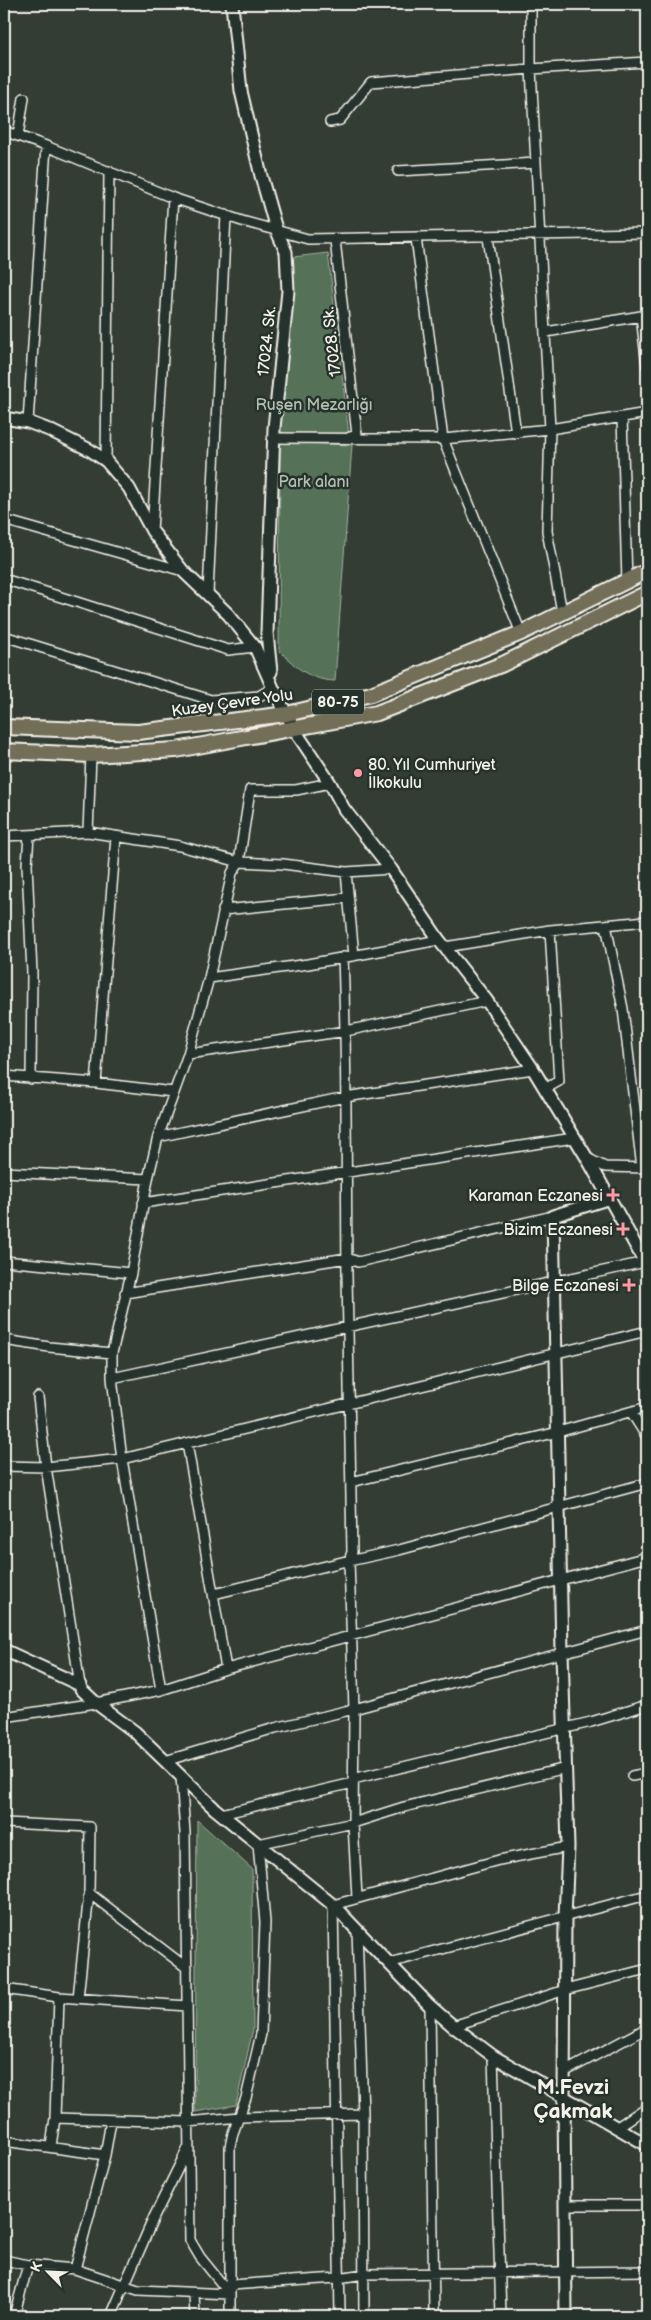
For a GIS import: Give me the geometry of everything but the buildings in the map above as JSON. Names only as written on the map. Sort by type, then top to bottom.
[{"type":"highway","name":"Kuzey Çevre Yolu","points":[[4,727],[138,732],[287,714],[371,694],[521,633],[647,571]]},
{"type":"highway","name":"80-75","points":[[4,751],[91,754],[176,750],[377,713],[503,664],[647,593]]},
{"type":"street","name":"17024. Sk.","points":[[232,4],[241,91],[276,230],[286,252],[288,291],[274,438],[267,633],[273,688]]},
{"type":"street","points":[[531,4],[531,68],[550,429],[547,532],[562,612]]},
{"type":"street","points":[[330,122],[340,120],[371,82],[531,68],[647,62]]},
{"type":"street","points":[[18,136],[24,98]]},
{"type":"street","points":[[4,131],[46,146],[173,198],[308,239],[647,233]]},
{"type":"street","points":[[28,422],[46,146]]},
{"type":"street","points":[[398,171],[536,163]]},
{"type":"street","points":[[106,461],[109,171]]},
{"type":"street","points":[[152,532],[173,198]]},
{"type":"street","points":[[208,593],[226,215]]},
{"type":"street","points":[[488,237],[516,433]]},
{"type":"street","points":[[416,238],[442,438],[521,633]]},
{"type":"street","name":"17028. Sk.","points":[[335,240],[357,435],[350,437]]},
{"type":"street","points":[[546,332],[644,316],[647,366]]},
{"type":"street","points":[[274,438],[442,438],[550,429],[647,413]]},
{"type":"street","points":[[622,417],[626,581]]},
{"type":"street","points":[[4,418],[28,422],[90,450],[106,461],[129,488],[152,532],[183,571],[208,593],[255,647],[294,729],[330,783],[344,809],[391,869],[442,943],[487,1001],[533,1069],[587,1158],[646,1264],[555,1281],[112,1378]]},
{"type":"street","points":[[4,520],[183,571]]},
{"type":"street","points":[[4,579],[228,650],[255,647]]},
{"type":"street","points":[[4,636],[211,700],[259,696],[273,688]]},
{"type":"street","points":[[88,832],[91,754]]},
{"type":"street","points":[[161,1690],[122,1459],[112,1378],[112,1353],[158,1136],[188,1054],[210,978],[232,873],[239,862],[250,790],[296,790],[330,783]]},
{"type":"street","points":[[4,836],[88,832],[180,846],[239,862],[283,864],[346,872],[391,869]]},
{"type":"street","points":[[29,835],[27,865],[32,972],[32,1078]]},
{"type":"street","points":[[96,1083],[116,837]]},
{"type":"street","points":[[346,872],[354,956]]},
{"type":"street","points":[[223,910],[347,898]]},
{"type":"street","points":[[210,978],[442,943],[647,921]]},
{"type":"street","points":[[587,1158],[605,1167],[645,1168],[623,1009],[606,926]]},
{"type":"street","points":[[545,1089],[559,1081],[550,930]]},
{"type":"street","points":[[343,957],[346,1031],[346,1258],[352,1552],[349,1561],[350,1637],[354,1709],[353,1823],[357,1898]]},
{"type":"street","points":[[188,1054],[346,1031],[487,1001]]},
{"type":"street","points":[[158,1136],[345,1097],[533,1069]]},
{"type":"street","points":[[4,1076],[96,1083],[173,1092]]},
{"type":"street","points":[[143,1203],[574,1138]]},
{"type":"street","points":[[4,1172],[148,1179]]},
{"type":"street","points":[[125,1293],[346,1258],[358,1262],[553,1216],[610,1198]]},
{"type":"street","points":[[553,1216],[568,1847],[565,1917],[566,2071],[564,2098],[566,2316]]},
{"type":"street","points":[[4,1261],[130,1273]]},
{"type":"street","points":[[4,1466],[46,1467],[122,1459],[647,1331]]},
{"type":"street","points":[[4,1340],[49,1347],[112,1353]]},
{"type":"street","points":[[38,1397],[46,1467],[81,1689],[96,1703],[135,1732],[221,1814],[333,1905],[430,2006],[453,2026],[493,2056],[647,2145]]},
{"type":"street","points":[[351,1482],[558,1432],[647,1407]]},
{"type":"street","points":[[631,1412],[647,1437]]},
{"type":"street","points":[[187,1444],[226,1669]]},
{"type":"street","points":[[214,1594],[349,1561],[647,1483]]},
{"type":"street","points":[[4,1717],[96,1703],[161,1690],[226,1669],[647,1557]]},
{"type":"street","points":[[165,1761],[275,1728],[354,1709],[647,1630]]},
{"type":"street","points":[[4,1650],[80,1685]]},
{"type":"street","points":[[221,1814],[564,1728],[647,1705]]},
{"type":"street","points":[[258,1844],[353,1823],[404,1807],[566,1768]]},
{"type":"street","points":[[632,1776],[647,1773]]},
{"type":"street","points":[[181,1776],[185,1833],[190,2240],[200,2257],[230,2290]]},
{"type":"street","points":[[4,1823],[90,1827],[89,1893],[78,1998]]},
{"type":"street","points":[[230,2316],[230,2147],[246,2098],[261,2034],[265,1922],[258,1844]]},
{"type":"street","points":[[333,1905],[499,1860],[568,1847]]},
{"type":"street","points":[[89,1893],[187,1968]]},
{"type":"street","points":[[389,1963],[647,1895]]},
{"type":"street","points":[[333,1905],[340,2316]]},
{"type":"street","points":[[357,1928],[363,2114],[364,2316]]},
{"type":"street","points":[[453,2026],[565,1990],[647,1968]]},
{"type":"street","points":[[4,1989],[59,1997],[187,2006]]},
{"type":"street","points":[[51,2146],[59,1997]]},
{"type":"street","points":[[430,2006],[434,2316]]},
{"type":"street","points":[[566,2071],[647,2028]]},
{"type":"street","points":[[493,2056],[501,2316]]},
{"type":"street","points":[[616,2128],[647,2107]]},
{"type":"street","points":[[54,2118],[188,2122],[239,2117],[363,2114]]},
{"type":"street","points":[[75,2269],[112,2121]]},
{"type":"street","points":[[4,2141],[51,2146],[105,2155]]},
{"type":"street","points":[[111,2316],[123,2286],[188,2147]]},
{"type":"street","points":[[565,2205],[647,2205]]},
{"type":"street","points":[[4,2260],[28,2265],[75,2269],[138,2290],[194,2294],[364,2274],[647,2270]]},
{"type":"street","points":[[14,2316],[28,2265]]},
{"type":"street","points":[[194,2294],[195,2316]]},
{"type":"green space","name":"Ruşen Mezarlığı","points":[[328,253],[349,436],[280,434],[285,355],[293,288],[293,257]]},
{"type":"green space","name":"Park alanı","points":[[280,442],[352,445],[335,681],[318,678],[304,672],[279,650]]},
{"type":"green space","points":[[197,1820],[252,1869],[253,2029],[236,2105],[195,2112]]},
{"type":"place","name":"80. Yıl Cumhuriyet İlkokulu","points":[[358,773]]},
{"type":"place","name":"Karaman Eczanesi","points":[[613,1195]]},
{"type":"place","name":"Bizim Eczanesi","points":[[623,1229]]},
{"type":"place","name":"Bilge Eczanesi","points":[[629,1285]]},
{"type":"district","name":"M.Fevzi Çakmak","points":[[573,2099]]}]
